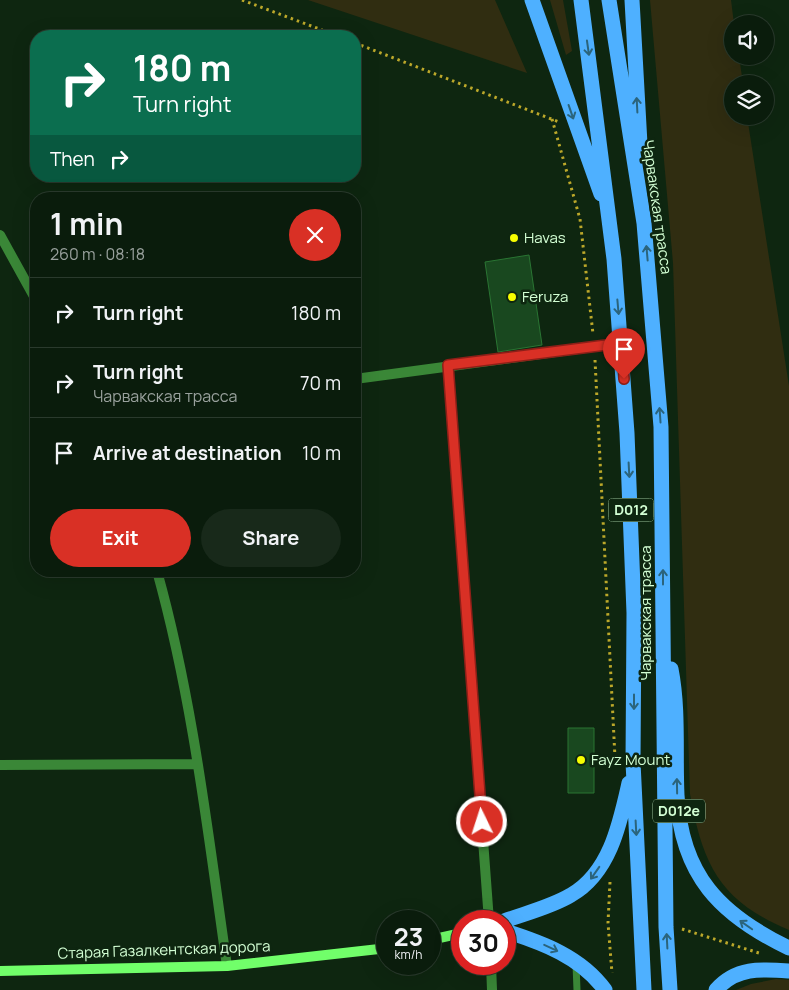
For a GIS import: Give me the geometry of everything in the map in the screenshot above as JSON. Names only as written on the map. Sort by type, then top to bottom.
[{"type":"highway","points":[[532,0],[576,128],[610,217]]},
{"type":"highway","name":"Чарвакская трасса","points":[[581,0],[610,217],[622,343],[632,549],[633,762],[644,990]]},
{"type":"highway","name":"Чарвакская трасса","points":[[609,0],[644,223],[661,427],[666,928],[670,990]]},
{"type":"highway","points":[[632,0],[644,223]]},
{"type":"highway","name":"D012e","points":[[663,626],[676,693],[678,809],[680,824],[689,853],[708,890],[725,909],[754,930],[789,948]]},
{"type":"highway","points":[[516,917],[571,896],[585,886],[595,875],[620,822],[633,762]]},
{"type":"highway","points":[[516,935],[533,940],[576,962],[596,977],[609,983]]},
{"type":"highway","points":[[716,990],[727,979],[744,972],[789,971]]},
{"type":"main road","name":"Старая Газалкентская дорога","points":[[0,971],[227,966],[376,949]]},
{"type":"street","points":[[0,234],[30,289]]},
{"type":"street","points":[[361,378],[622,343]]},
{"type":"street","points":[[448,365],[488,910]]},
{"type":"street","points":[[159,577],[170,620],[197,764],[227,966]]},
{"type":"street","points":[[0,766],[197,764]]},
{"type":"street","points":[[491,975],[492,990]]},
{"type":"lane","points":[[576,962],[577,990]]},
{"type":"path","points":[[242,0],[322,30]]},
{"type":"path","points":[[361,45],[576,128]]},
{"type":"path","points":[[552,119],[580,219],[594,347],[616,762]]},
{"type":"path","points":[[609,983],[608,923],[610,881]]},
{"type":"path","points":[[681,929],[762,954]]},
{"type":"shaded area","points":[[308,0],[495,0],[527,73]]},
{"type":"shaded area","points":[[550,0],[563,0],[572,51],[566,55]]},
{"type":"shaded area","points":[[650,0],[731,0],[733,15],[724,15],[724,65],[740,65],[742,75],[724,75],[724,125],[748,125],[789,386],[789,930],[765,919],[746,907],[718,878],[701,842],[690,794],[673,263]]},
{"type":"shaded area","points":[[776,979],[789,980],[789,990],[736,990],[751,984]]},
{"type":"building","points":[[529,255],[542,345],[498,352],[485,262]]},
{"type":"building","name":"Fayz Mount","points":[[568,728],[594,728],[594,793],[568,793]]},
{"type":"place","name":"Havas","points":[[514,238]]},
{"type":"place","name":"Feruza","points":[[512,297]]},
{"type":"place","name":"Fayz Mount","points":[[581,760]]},
{"type":"route","points":[[482,822],[448,365],[622,343],[624,379]]}]
